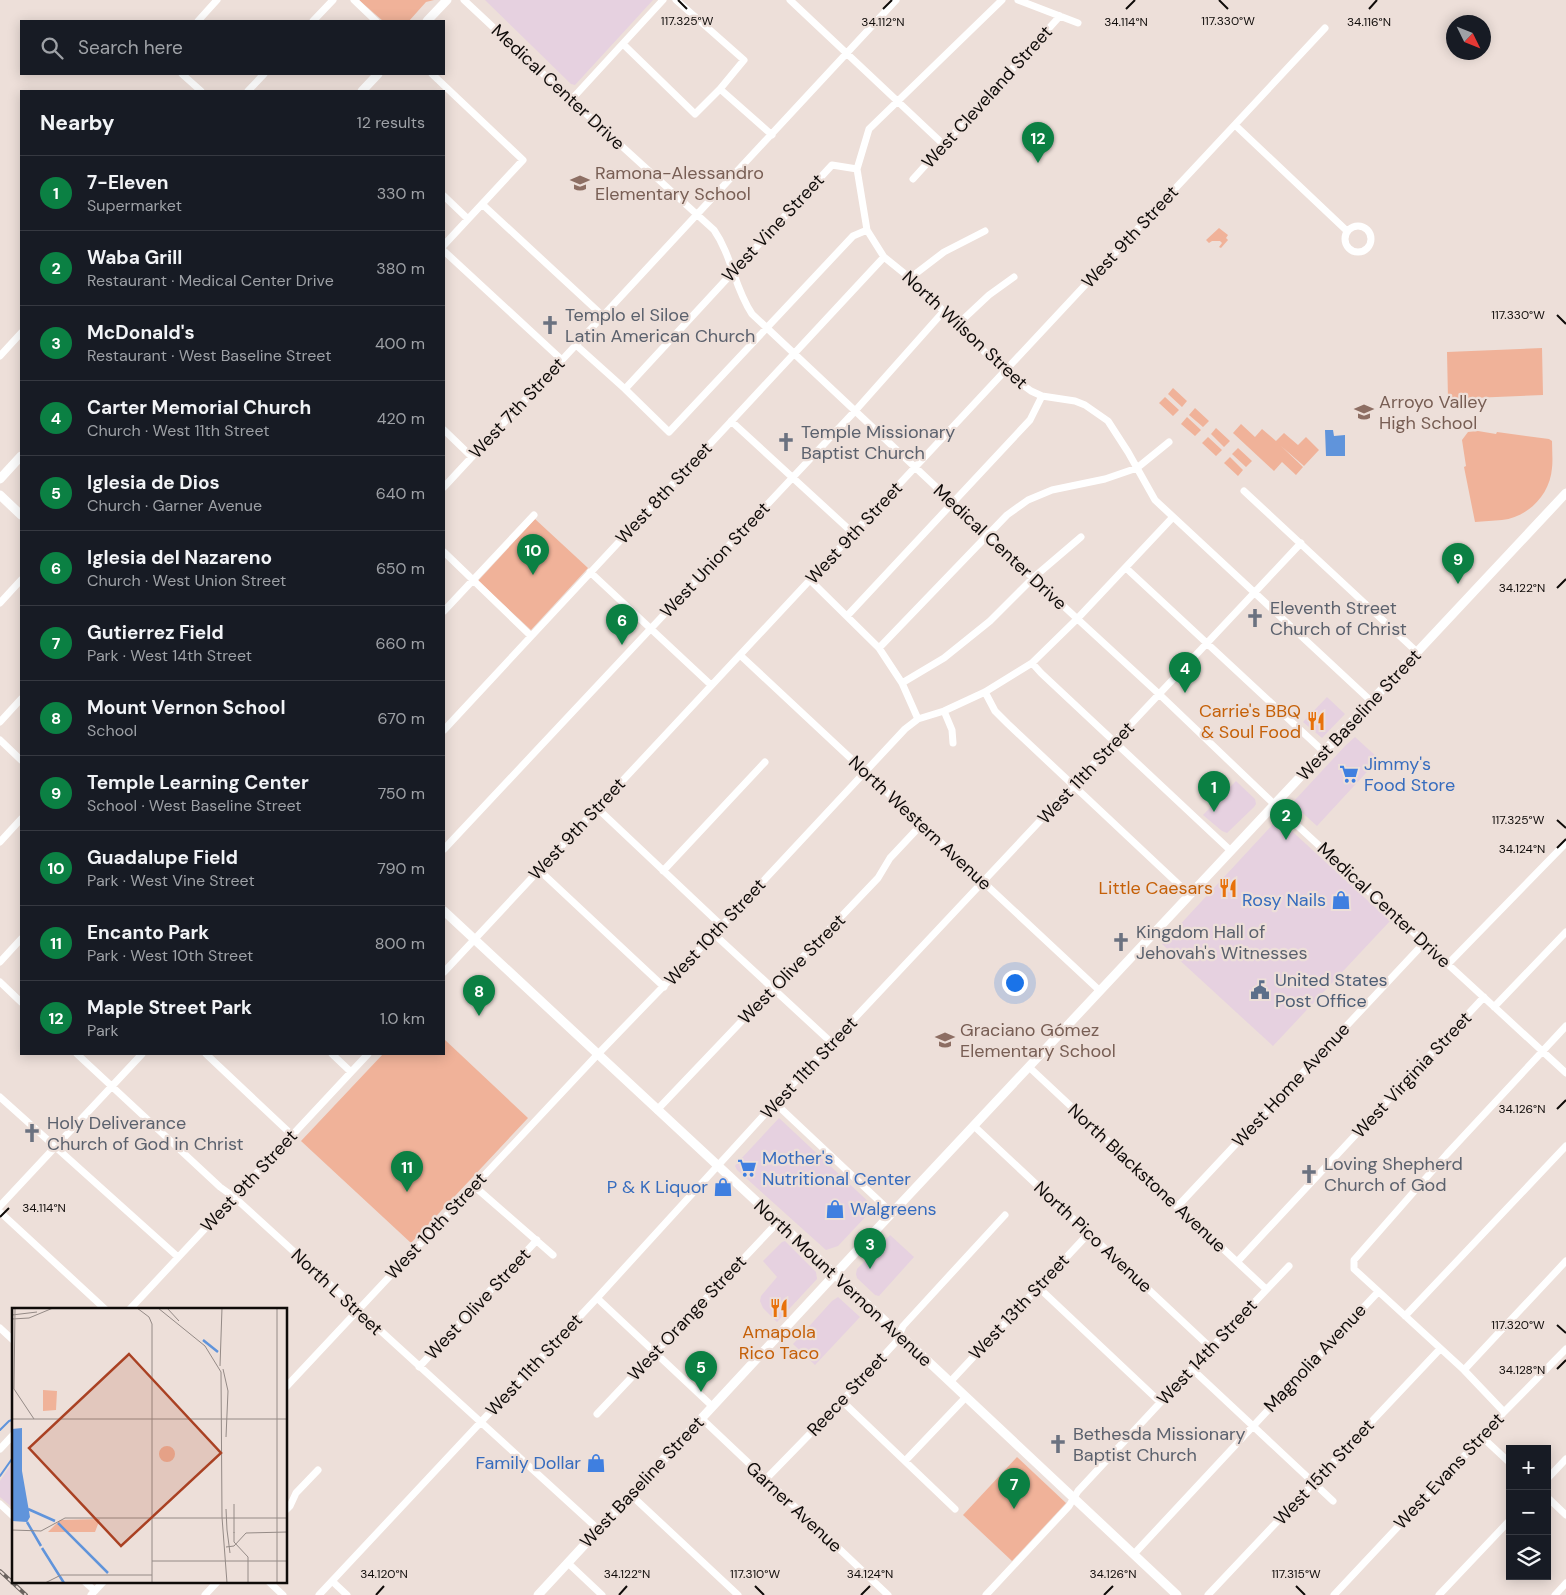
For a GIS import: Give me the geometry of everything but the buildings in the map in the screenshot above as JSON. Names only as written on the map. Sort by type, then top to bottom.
[{"type":"main road","points":[[428,20],[447,0]]},
{"type":"main road","points":[[363,90],[377,75]]},
{"type":"main road","points":[[0,479],[20,457]]},
{"type":"main road","name":"West Baseline Street","points":[[538,1595],[1028,1067],[1566,493]]},
{"type":"main road","points":[[0,495],[20,514]]},
{"type":"main road","name":"North Mount Vernon Avenue","points":[[445,912],[899,1334],[1176,1595]]},
{"type":"street","points":[[199,20],[217,0]]},
{"type":"street","points":[[314,20],[333,0]]},
{"type":"street","points":[[354,0],[375,20]]},
{"type":"street","name":"Medical Center Drive","points":[[464,0],[714,230],[722,242],[744,302],[752,314],[1159,694],[1275,805],[1566,1073]]},
{"type":"street","points":[[571,100],[663,0]]},
{"type":"street","points":[[623,44],[695,114],[720,89],[744,60],[676,0]]},
{"type":"street","points":[[790,0],[944,145]]},
{"type":"street","name":"West 7th Street","points":[[445,486],[896,0]]},
{"type":"street","points":[[857,169],[869,130],[1002,0]]},
{"type":"street","points":[[1018,0],[1078,23]]},
{"type":"street","name":"West Cleveland Street","points":[[913,179],[1060,16]]},
{"type":"street","name":"West 9th Street","points":[[445,971],[1325,28]]},
{"type":"street","points":[[183,75],[200,90]]},
{"type":"street","points":[[249,90],[263,75]]},
{"type":"street","points":[[433,75],[523,160],[445,245]]},
{"type":"street","points":[[720,89],[772,135]]},
{"type":"street","points":[[1235,125],[1347,231]]},
{"type":"street","name":"West Vine Street","points":[[625,389],[832,165],[857,169]]},
{"type":"street","name":"North Wilson Street","points":[[857,169],[867,230],[884,257],[910,278],[1004,371],[1031,391],[1042,396],[1075,401],[1085,405],[1108,421],[1155,500],[1371,701]]},
{"type":"street","points":[[445,197],[468,219]]},
{"type":"street","points":[[482,204],[603,316]]},
{"type":"street","points":[[576,345],[669,432],[853,236],[867,230]]},
{"type":"street","points":[[910,278],[944,252],[985,231]]},
{"type":"street","points":[[445,252],[562,360]]},
{"type":"street","name":"West 8th Street","points":[[445,729],[884,257]]},
{"type":"street","points":[[957,325],[989,295],[1014,277]]},
{"type":"street","name":"West Union Street","points":[[445,848],[855,411],[943,312]]},
{"type":"street","points":[[0,356],[20,334]]},
{"type":"street","points":[[847,616],[1030,420],[1042,396]]},
{"type":"street","points":[[731,420],[854,534]]},
{"type":"street","points":[[445,431],[472,457]]},
{"type":"street","points":[[879,648],[1006,515],[1028,500],[1052,490],[1105,479],[1136,468],[1169,442]]},
{"type":"street","points":[[1244,491],[1418,652]]},
{"type":"street","points":[[445,610],[534,515]]},
{"type":"street","name":"West 10th Street","points":[[288,1385],[598,1054],[722,926],[905,729],[918,719],[985,692],[1032,662],[1077,619],[1173,518]]},
{"type":"street","points":[[902,683],[944,658],[990,621],[1033,578],[1080,537]]},
{"type":"street","name":"West 11th Street","points":[[319,1595],[598,1298],[717,1166],[1301,543]]},
{"type":"street","points":[[445,553],[531,636]]},
{"type":"street","points":[[1126,568],[1324,752]]},
{"type":"street","points":[[590,572],[712,685]]},
{"type":"street","points":[[0,603],[20,581]]},
{"type":"street","points":[[810,581],[879,648],[902,683],[918,719]]},
{"type":"street","name":"North Western Avenue","points":[[740,655],[1100,991]]},
{"type":"street","points":[[1032,662],[1041,673],[1231,851]]},
{"type":"street","points":[[985,692],[995,710],[1008,724],[1190,895]]},
{"type":"street","points":[[0,722],[20,700]]},
{"type":"street","points":[[944,710],[952,730],[953,743]]},
{"type":"street","points":[[0,740],[20,759]]},
{"type":"street","points":[[663,871],[765,762]]},
{"type":"street","points":[[597,808],[722,926]]},
{"type":"street","points":[[0,842],[20,820]]},
{"type":"street","name":"West Olive Street","points":[[657,1110],[878,878],[890,858],[921,824]]},
{"type":"street","points":[[1448,964],[1566,843]]},
{"type":"street","points":[[539,870],[664,986]]},
{"type":"street","name":"West Virginia Street","points":[[1494,1007],[1566,932]]},
{"type":"street","points":[[714,934],[833,1044]]},
{"type":"street","points":[[0,962],[20,940]]},
{"type":"street","name":"West Home Avenue","points":[[1177,1207],[1425,942]]},
{"type":"street","points":[[0,982],[20,1001]]},
{"type":"street","name":"West Virginia Street","points":[[1237,1262],[1484,997]]},
{"type":"street","points":[[1504,1412],[1464,1370],[1354,1269],[1354,1260],[1447,1154],[1566,1026]]},
{"type":"street","name":"North L Street","points":[[77,1055],[598,1530]]},
{"type":"street","points":[[0,1206],[141,1055]]},
{"type":"street","points":[[207,1055],[292,1135]]},
{"type":"street","points":[[333,1055],[351,1072]]},
{"type":"street","name":"West 9th Street","points":[[131,1308],[367,1055]]},
{"type":"street","name":"North Blackstone Avenue","points":[[1028,1067],[1266,1289]]},
{"type":"street","points":[[0,1097],[178,1257]]},
{"type":"street","points":[[776,1104],[892,1213]]},
{"type":"street","name":"North Pico Avenue","points":[[974,1126],[1211,1348]]},
{"type":"street","points":[[1405,1316],[1566,1146]]},
{"type":"street","points":[[474,1186],[553,1255]]},
{"type":"street","points":[[0,1212],[104,1308]]},
{"type":"street","name":"Reece Street","points":[[765,1480],[896,1342],[903,1326],[1005,1215]]},
{"type":"street","name":"West Orange Street","points":[[597,1414],[778,1222]]},
{"type":"street","name":"West 13th Street","points":[[950,1382],[1089,1233]]},
{"type":"street","name":"West Olive Street","points":[[419,1367],[537,1240]]},
{"type":"street","points":[[1464,1370],[1566,1262]]},
{"type":"street","name":"West 14th Street","points":[[986,1595],[1074,1498],[1078,1491],[1289,1266]]},
{"type":"street","points":[[1038,1288],[1160,1402]]},
{"type":"street","name":"Magnolia Avenue","points":[[1134,1554],[1252,1425],[1378,1292]]},
{"type":"street","points":[[598,1298],[712,1406]]},
{"type":"street","points":[[0,1328],[12,1339]]},
{"type":"street","name":"West 15th Street","points":[[1208,1595],[1440,1349]]},
{"type":"street","name":"West Evans Street","points":[[1334,1595],[1504,1412],[1566,1349]]},
{"type":"street","points":[[1192,1369],[1333,1501]]},
{"type":"street","points":[[905,1461],[966,1397]]},
{"type":"street","points":[[842,1401],[955,1509]]},
{"type":"street","name":"Garner Avenue","points":[[701,1418],[888,1595]]},
{"type":"street","points":[[0,1449],[12,1436]]},
{"type":"street","points":[[1482,1437],[1506,1459]]},
{"type":"street","points":[[1551,1475],[1566,1459]]},
{"type":"street","points":[[288,1508],[296,1493],[318,1470]]},
{"type":"street","points":[[631,1495],[738,1595]]},
{"type":"street","points":[[1551,1501],[1566,1514]]},
{"type":"street","points":[[0,1504],[12,1514]]},
{"type":"street","points":[[1439,1595],[1506,1524]]},
{"type":"street","points":[[568,1563],[602,1595]]},
{"type":"street","points":[[332,1581],[347,1595]]},
{"type":"street","points":[[85,1582],[93,1593],[103,1582]]},
{"type":"street","points":[[205,1595],[217,1582]]},
{"type":"street","points":[[269,1582],[283,1595]]},
{"type":"street","points":[[1555,1595],[1566,1583]]},
{"type":"shaded area","points":[[359,0],[434,0],[426,2],[410,20],[382,20]]},
{"type":"shaded area","points":[[485,0],[653,0],[575,85],[571,84]]},
{"type":"shaded area","points":[[1219,228],[1228,235],[1226,238],[1228,240],[1221,248],[1219,247],[1222,243],[1220,241],[1209,243],[1206,240]]},
{"type":"shaded area","points":[[1542,348],[1543,395],[1448,399],[1447,352]]},
{"type":"shaded area","points":[[1173,388],[1187,401],[1182,407],[1168,394]]},
{"type":"shaded area","points":[[1165,397],[1179,410],[1173,416],[1159,403]]},
{"type":"shaded area","points":[[1195,408],[1209,421],[1203,427],[1189,415]]},
{"type":"shaded area","points":[[1187,417],[1201,430],[1195,436],[1181,424]]},
{"type":"shaded area","points":[[1241,424],[1255,437],[1262,429],[1276,441],[1284,433],[1298,445],[1306,437],[1319,450],[1304,466],[1281,446],[1303,467],[1296,475],[1282,462],[1274,471],[1233,433]]},
{"type":"shaded area","points":[[1216,428],[1230,441],[1224,447],[1211,434]]},
{"type":"shaded area","points":[[1478,431],[1549,439],[1552,441],[1552,468],[1547,487],[1536,503],[1512,518],[1475,522],[1464,467],[1466,466],[1462,440],[1468,432]]},
{"type":"shaded area","points":[[1208,437],[1222,450],[1216,456],[1202,443]]},
{"type":"shaded area","points":[[1238,448],[1252,461],[1246,467],[1232,454]]},
{"type":"shaded area","points":[[1230,457],[1243,470],[1238,476],[1224,463]]},
{"type":"shaded area","points":[[535,519],[588,568],[531,630],[478,581]]},
{"type":"shaded area","points":[[1327,697],[1345,714],[1322,738],[1303,722]]},
{"type":"shaded area","points":[[1355,737],[1378,758],[1377,761],[1317,826],[1295,806],[1294,801]]},
{"type":"shaded area","points":[[1236,781],[1255,799],[1256,804],[1227,833],[1203,815]]},
{"type":"shaded area","points":[[1274,823],[1283,823],[1390,921],[1273,1046],[1162,944]]},
{"type":"shaded area","points":[[445,1040],[528,1118],[411,1243],[301,1141],[382,1055],[445,1055]]},
{"type":"shaded area","points":[[779,1118],[873,1206],[870,1212],[838,1246],[826,1250],[737,1170],[735,1166]]},
{"type":"shaded area","points":[[890,1235],[914,1257],[879,1296],[875,1295],[857,1278],[856,1274],[857,1269]]},
{"type":"shaded area","points":[[785,1241],[816,1272],[817,1279],[777,1322],[763,1308],[760,1301],[761,1296],[777,1277],[763,1261]]},
{"type":"shaded area","points":[[838,1297],[860,1317],[815,1365],[793,1344],[832,1301]]},
{"type":"shaded area","points":[[1017,1457],[1066,1503],[1012,1561],[963,1515]]},
{"type":"shaded area","points":[[12,1463],[12,1507],[0,1497],[0,1481]]},
{"type":"water","points":[[1325,430],[1333,430],[1334,436],[1345,435],[1345,456],[1326,456]]},
{"type":"waterway","points":[[0,1430],[12,1420]]},
{"type":"waterway","points":[[0,1476],[12,1459]]},
{"type":"railway","points":[[0,1571],[26,1595]]},
{"type":"place","name":"Maple Street Park","points":[[1038,163]]},
{"type":"place","name":"Ramona-Alessandro Elementary School","points":[[580,183]]},
{"type":"place","name":"Templo el Siloe Latin American Church","points":[[550,325]]},
{"type":"place","name":"Arroyo Valley High School","points":[[1364,412]]},
{"type":"place","name":"Temple Missionary Baptist Church","points":[[786,442]]},
{"type":"place","name":"Guadalupe Field","points":[[533,575]]},
{"type":"place","name":"Temple Learning Center","points":[[1458,584]]},
{"type":"place","name":"Eleventh Street Church of Christ","points":[[1255,618]]},
{"type":"place","name":"Iglesia del Nazareno","points":[[622,645]]},
{"type":"place","name":"Carter Memorial Church","points":[[1185,693]]},
{"type":"place","name":"Carrie's BBQ & Soul Food","points":[[1316,721]]},
{"type":"place","name":"Jimmy's Food Store","points":[[1349,774]]},
{"type":"place","name":"7-Eleven","points":[[1214,812]]},
{"type":"place","name":"Waba Grill","points":[[1286,840]]},
{"type":"place","name":"Little Caesars","points":[[1228,888]]},
{"type":"place","name":"Rosy Nails","points":[[1341,900]]},
{"type":"place","name":"Kingdom Hall of Jehovah's Witnesses","points":[[1121,942]]},
{"type":"place","name":"United States Post Office","points":[[1260,990]]},
{"type":"place","name":"Mount Vernon School","points":[[479,1016]]},
{"type":"place","name":"Graciano Gómez Elementary School","points":[[945,1040]]},
{"type":"place","name":"Holy Deliverance Church of God in Christ","points":[[32,1133]]},
{"type":"place","name":"Mother's Nutritional Center","points":[[747,1168]]},
{"type":"place","name":"Loving Shepherd Church of God","points":[[1309,1174]]},
{"type":"place","name":"P & K Liquor","points":[[723,1187]]},
{"type":"place","name":"Encanto Park","points":[[407,1192]]},
{"type":"place","name":"Walgreens","points":[[835,1209]]},
{"type":"place","name":"McDonald's","points":[[870,1269]]},
{"type":"place","name":"Amapola Rico Taco","points":[[779,1308]]},
{"type":"place","name":"Iglesia de Dios","points":[[701,1392]]},
{"type":"place","name":"Bethesda Missionary Baptist Church","points":[[1058,1444]]},
{"type":"place","name":"Family Dollar","points":[[596,1463]]},
{"type":"place","name":"Gutierrez Field","points":[[1014,1509]]}]
